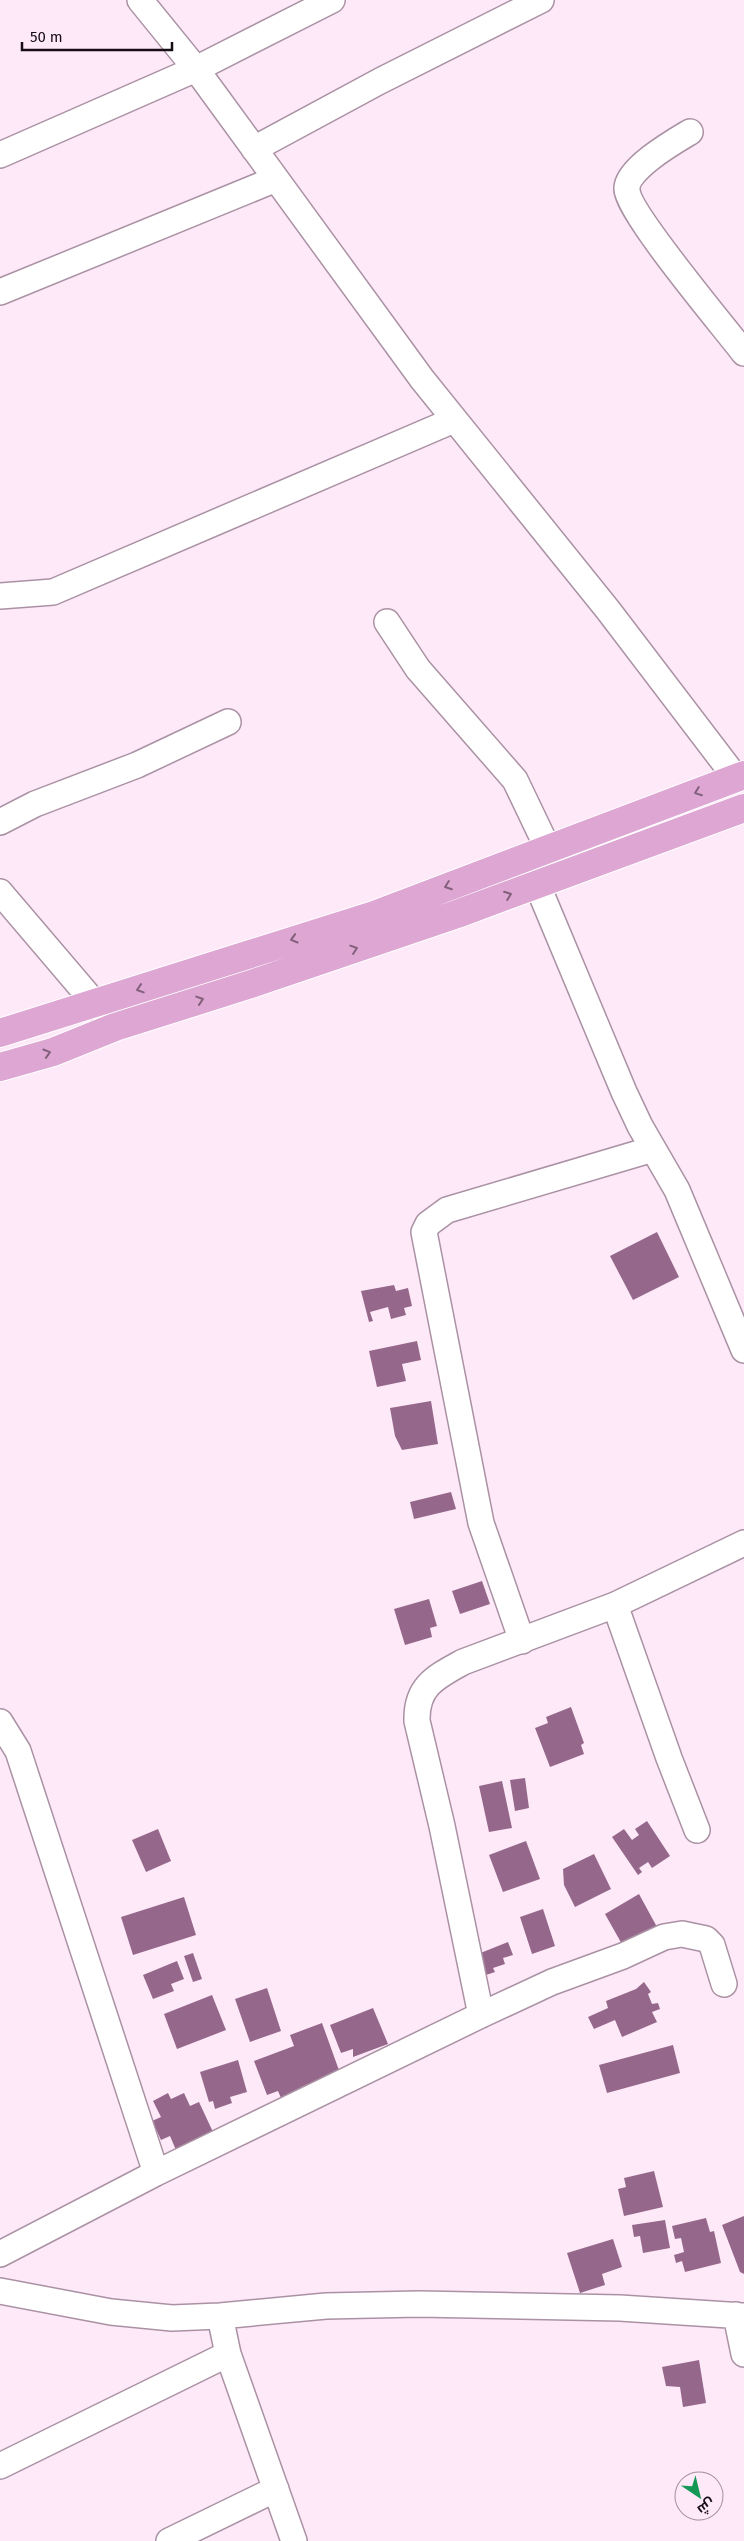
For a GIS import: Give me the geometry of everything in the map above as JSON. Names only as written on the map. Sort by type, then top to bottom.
[{"type":"main road","points":[[0,1033],[374,914],[740,776]]},
{"type":"main road","points":[[0,1067],[53,1052],[115,1027],[354,950],[744,808]]},
{"type":"street","points":[[140,0],[196,69],[366,305],[454,420],[740,776]]},
{"type":"street","points":[[0,156],[196,69],[332,0]]},
{"type":"street","points":[[254,149],[380,81],[541,0]]},
{"type":"street","points":[[690,132],[656,152],[630,179],[627,189],[633,206],[657,241],[744,353]]},
{"type":"street","points":[[0,292],[276,178]]},
{"type":"street","points":[[3,591],[52,592],[79,582],[454,420]]},
{"type":"street","points":[[387,622],[418,669],[515,780],[548,849]]},
{"type":"street","points":[[0,822],[35,804],[137,765],[228,722]]},
{"type":"street","points":[[537,884],[624,1092],[653,1149],[677,1190],[744,1350]]},
{"type":"street","points":[[0,892],[115,1027]]},
{"type":"street","points":[[522,1641],[482,1523],[424,1232],[428,1224],[447,1210],[653,1149]]},
{"type":"street","points":[[481,2015],[442,1826],[417,1721],[416,1708],[420,1696],[427,1685],[440,1674],[464,1662],[615,1605],[744,1543]]},
{"type":"street","points":[[615,1605],[669,1758],[697,1830]]},
{"type":"street","points":[[0,1722],[18,1752],[156,2173]]},
{"type":"street","points":[[0,2254],[156,2173],[481,2015],[552,1982],[614,1960],[664,1937],[682,1934],[699,1936],[712,1945],[724,1984]]},
{"type":"street","points":[[0,2291],[111,2312],[172,2318],[220,2316],[326,2306],[420,2304],[620,2308],[740,2316],[744,2354]]},
{"type":"street","points":[[220,2316],[228,2354],[294,2541]]},
{"type":"street","points":[[0,2466],[228,2354]]},
{"type":"street","points":[[169,2541],[276,2488]]},
{"type":"building","points":[[657,1232],[679,1277],[633,1300],[610,1256]]},
{"type":"building","points":[[394,1285],[396,1291],[408,1288],[412,1306],[404,1308],[406,1315],[391,1319],[388,1307],[370,1312],[373,1321],[369,1322],[361,1291]]},
{"type":"building","points":[[417,1341],[421,1360],[402,1364],[406,1381],[377,1387],[369,1351]]},
{"type":"building","points":[[431,1401],[438,1444],[402,1450],[395,1436],[390,1408]]},
{"type":"building","points":[[451,1492],[456,1509],[414,1519],[410,1502]]},
{"type":"building","points":[[482,1581],[490,1604],[460,1614],[452,1591]]},
{"type":"building","points":[[429,1599],[437,1626],[430,1628],[432,1637],[405,1645],[394,1609]]},
{"type":"building","points":[[571,1707],[584,1743],[581,1745],[584,1754],[550,1767],[535,1728],[548,1723],[546,1717]]},
{"type":"building","points":[[525,1778],[529,1808],[515,1811],[510,1780]]},
{"type":"building","points":[[502,1781],[512,1828],[489,1832],[479,1786]]},
{"type":"building","points":[[647,1821],[670,1856],[652,1868],[648,1862],[639,1868],[642,1872],[638,1875],[612,1837],[624,1829],[632,1840],[639,1835],[635,1829]]},
{"type":"building","points":[[158,1829],[171,1861],[146,1872],[132,1840]]},
{"type":"building","points":[[526,1841],[540,1879],[503,1892],[489,1855]]},
{"type":"building","points":[[594,1854],[611,1889],[575,1907],[564,1885],[563,1869]]},
{"type":"building","points":[[639,1894],[657,1927],[623,1946],[605,1914]]},
{"type":"building","points":[[184,1897],[196,1935],[133,1955],[121,1917]]},
{"type":"building","points":[[543,1909],[555,1946],[532,1954],[520,1917]]},
{"type":"building","points":[[508,1942],[513,1955],[503,1958],[505,1964],[493,1968],[495,1972],[486,1975],[478,1954]]},
{"type":"building","points":[[193,1953],[202,1979],[193,1982],[184,1956]]},
{"type":"building","points":[[177,1961],[184,1979],[171,1984],[174,1991],[153,1999],[143,1975]]},
{"type":"building","points":[[644,1982],[651,1992],[648,1994],[652,2004],[658,2003],[660,2009],[652,2012],[657,2022],[622,2037],[615,2020],[594,2029],[588,2017],[608,2008],[606,2001],[636,1989]]},
{"type":"building","points":[[267,1988],[281,2031],[250,2042],[235,1999]]},
{"type":"building","points":[[212,1995],[226,2030],[177,2049],[164,2014]]},
{"type":"building","points":[[373,2008],[388,2044],[353,2057],[353,2049],[341,2053],[330,2025]]},
{"type":"building","points":[[322,2023],[340,2073],[301,2087],[301,2091],[281,2098],[278,2091],[267,2095],[254,2061],[294,2046],[290,2035]]},
{"type":"building","points":[[673,2045],[680,2073],[607,2093],[599,2065]]},
{"type":"building","points":[[238,2060],[247,2092],[230,2097],[232,2103],[215,2109],[213,2101],[209,2102],[200,2072]]},
{"type":"building","points":[[168,2093],[171,2099],[184,2093],[190,2106],[199,2102],[213,2132],[176,2150],[170,2136],[161,2140],[152,2121],[161,2117],[153,2101]]},
{"type":"building","points":[[654,2171],[663,2207],[624,2216],[618,2189],[626,2187],[624,2178]]},
{"type":"building","points":[[744,2216],[744,2274],[740,2272],[722,2225]]},
{"type":"building","points":[[706,2218],[710,2232],[714,2231],[721,2263],[685,2272],[682,2261],[676,2263],[674,2255],[684,2252],[681,2238],[675,2239],[672,2226]]},
{"type":"building","points":[[665,2220],[670,2248],[643,2253],[640,2236],[634,2237],[632,2225]]},
{"type":"building","points":[[613,2239],[622,2267],[602,2274],[605,2285],[580,2293],[567,2253]]},
{"type":"building","points":[[699,2360],[706,2403],[683,2407],[680,2387],[666,2386],[662,2367]]}]
